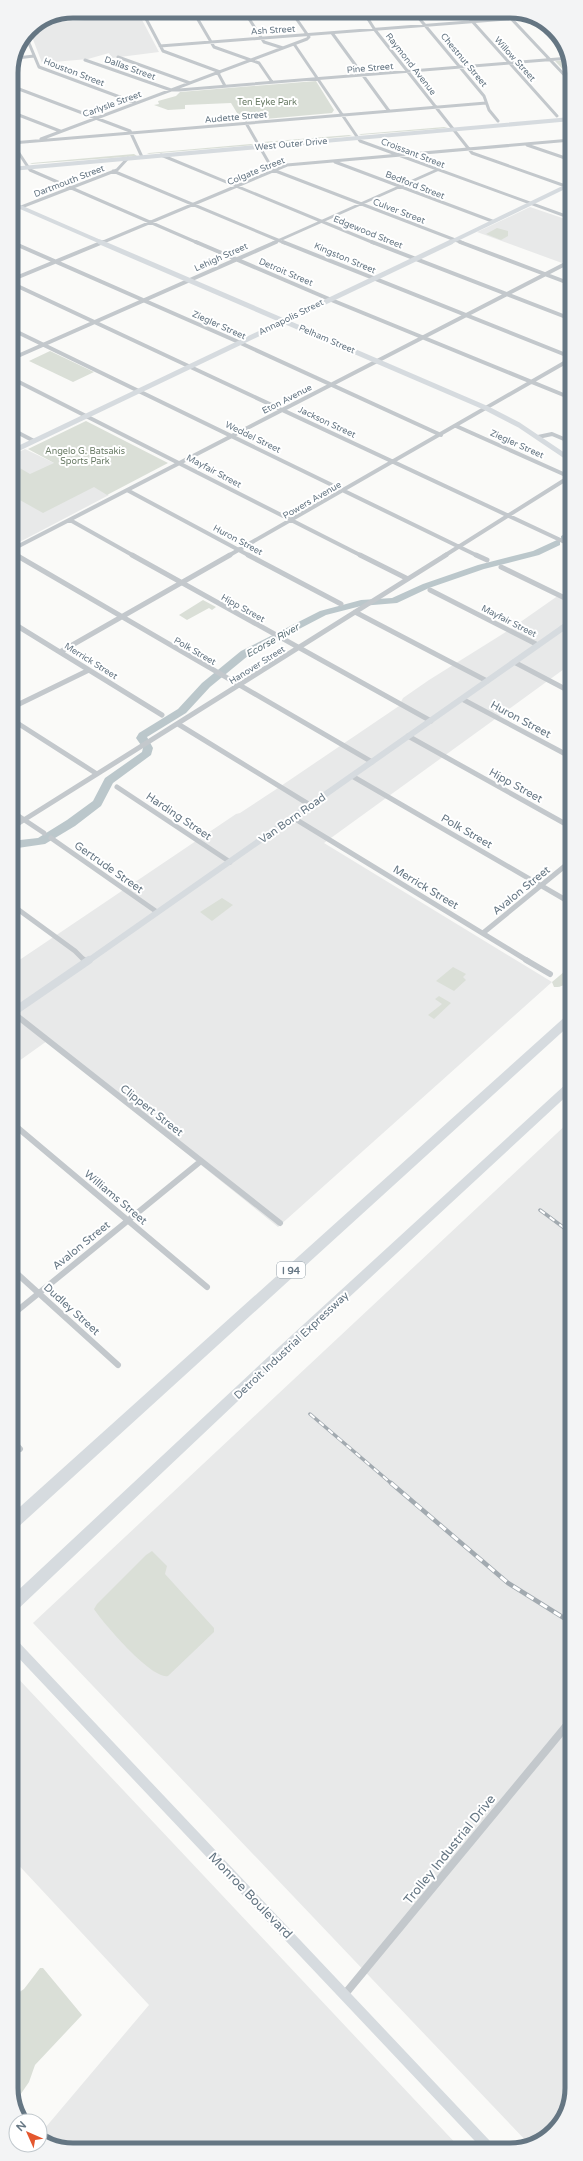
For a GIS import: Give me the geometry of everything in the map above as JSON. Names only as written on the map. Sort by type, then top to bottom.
[{"type":"highway","name":"I 94","points":[[18,1518],[565,1023]]},
{"type":"highway","name":"Detroit Industrial Expressway","points":[[18,1599],[278,1356],[565,1092]]},
{"type":"main road","name":"West Outer Drive","points":[[18,163],[547,116],[565,116]]},
{"type":"main road","points":[[547,116],[550,121]]},
{"type":"main road","name":"West Outer Drive","points":[[18,168],[550,121],[565,117]]},
{"type":"main road","points":[[498,121],[502,125]]},
{"type":"main road","name":"Annapolis Street","points":[[18,449],[492,221],[565,188]]},
{"type":"main road","name":"Pelham Street","points":[[18,206],[486,408],[538,437],[565,456]]},
{"type":"main road","name":"Van Born Road","points":[[18,1008],[230,862],[565,626]]},
{"type":"main road","name":"Monroe Boulevard","points":[[18,1649],[484,2143]]},
{"type":"street","points":[[146,18],[160,46],[166,53],[219,72],[225,86]]},
{"type":"street","points":[[197,18],[215,48],[260,63],[272,82]]},
{"type":"street","points":[[248,18],[265,43],[283,48]]},
{"type":"street","points":[[296,18],[308,34]]},
{"type":"street","name":"Raymond Avenue","points":[[368,18],[375,30],[468,149]]},
{"type":"street","name":"Chestnut Street","points":[[419,18],[484,96],[489,110],[498,121]]},
{"type":"street","name":"Willow Street","points":[[469,18],[557,116]]},
{"type":"street","name":"Ash Street","points":[[160,46],[517,18]]},
{"type":"street","points":[[511,19],[565,76]]},
{"type":"street","points":[[332,33],[389,111]]},
{"type":"street","name":"Carlysle Street","points":[[18,146],[60,132],[307,39],[308,34]]},
{"type":"street","name":"Houston Street","points":[[28,41],[38,67],[136,103]]},
{"type":"street","points":[[294,44],[357,138]]},
{"type":"street","points":[[20,58],[34,56]]},
{"type":"street","points":[[118,57],[190,83]]},
{"type":"street","name":"Pine Street","points":[[171,90],[563,59]]},
{"type":"street","name":"Dallas Street","points":[[85,60],[171,90]]},
{"type":"street","points":[[18,89],[131,133],[142,157]]},
{"type":"street","name":"Audette Street","points":[[18,142],[486,102]]},
{"type":"street","points":[[18,115],[60,132]]},
{"type":"street","points":[[246,123],[274,170]]},
{"type":"street","name":"Croissant Street","points":[[357,138],[396,155],[565,216]]},
{"type":"street","name":"Colgate Street","points":[[18,277],[287,165],[565,140]]},
{"type":"street","points":[[523,144],[565,158]]},
{"type":"street","points":[[468,149],[473,154],[565,186]]},
{"type":"street","points":[[18,150],[27,167]]},
{"type":"street","name":"Edgewood Street","points":[[161,155],[321,222],[565,317]]},
{"type":"street","name":"Dartmouth Street","points":[[18,208],[114,171],[126,163],[128,158]]},
{"type":"street","name":"Bedford Street","points":[[334,161],[492,221]]},
{"type":"street","points":[[271,166],[287,165]]},
{"type":"street","name":"Detroit Street","points":[[27,167],[71,188],[329,299],[565,395]]},
{"type":"street","name":"Culver Street","points":[[274,170],[453,240],[565,282]]},
{"type":"street","name":"Lehigh Street","points":[[18,356],[437,170]]},
{"type":"street","name":"Kingston Street","points":[[114,171],[565,356]]},
{"type":"street","name":"Ziegler Street","points":[[18,245],[238,342],[441,435]]},
{"type":"street","name":"Eton Avenue","points":[[18,547],[180,462],[565,265]]},
{"type":"street","name":"Jackson Street","points":[[18,286],[565,543]]},
{"type":"street","name":"Weddel Street","points":[[18,332],[487,560]]},
{"type":"street","name":"Powers Avenue","points":[[60,652],[123,618],[239,550],[292,521],[565,361]]},
{"type":"street","name":"Mayfair Street","points":[[18,381],[180,462],[408,580]]},
{"type":"street","name":"Ziegler Street","points":[[456,426],[565,473]]},
{"type":"street","points":[[18,433],[34,441]]},
{"type":"street","points":[[538,437],[552,434],[565,439]]},
{"type":"street","name":"Hanover Street","points":[[18,824],[240,686],[565,480]]},
{"type":"street","name":"Huron Street","points":[[127,490],[341,604]]},
{"type":"street","name":"Hipp Street","points":[[70,520],[431,721]]},
{"type":"street","name":"Polk Street","points":[[18,555],[123,618],[372,762]]},
{"type":"street","points":[[501,567],[565,598]]},
{"type":"street","name":"Mayfair Street","points":[[430,590],[538,645]]},
{"type":"street","points":[[355,612],[487,681]]},
{"type":"street","name":"Merrick Street","points":[[18,626],[162,715]]},
{"type":"street","points":[[514,662],[565,689]]},
{"type":"street","points":[[18,705],[89,670]]},
{"type":"street","name":"Huron Street","points":[[462,699],[565,754]]},
{"type":"street","points":[[18,723],[97,774]]},
{"type":"street","points":[[178,724],[310,805]]},
{"type":"street","name":"Hipp Street","points":[[408,736],[565,824]]},
{"type":"street","name":"Polk Street","points":[[352,776],[565,900]]},
{"type":"street","name":"Harding Street","points":[[117,787],[230,862]]},
{"type":"street","points":[[18,816],[44,834]]},
{"type":"street","name":"Merrick Street","points":[[292,818],[550,974]]},
{"type":"street","name":"Gertrude Street","points":[[51,838],[157,912]]},
{"type":"street","name":"Avalon Street","points":[[483,933],[565,866]]},
{"type":"street","points":[[18,909],[75,951],[85,961]]},
{"type":"street","name":"Clippert Street","points":[[18,1017],[280,1223]]},
{"type":"street","name":"Williams Street","points":[[18,1127],[207,1288]]},
{"type":"street","name":"Avalon Street","points":[[18,1310],[201,1161]]},
{"type":"street","name":"Dudley Street","points":[[18,1275],[118,1365]]},
{"type":"street","name":"Trolley Industrial Drive","points":[[345,1994],[565,1727]]},
{"type":"shaded area","points":[[113,18],[141,18],[159,52],[112,58],[109,53],[88,59],[42,63],[32,36],[42,27],[51,22]]},
{"type":"shaded area","points":[[530,207],[565,219],[565,261],[562,263],[477,232]]},
{"type":"shaded area","points":[[25,449],[54,463],[109,495],[18,543],[18,452]]},
{"type":"shaded area","points":[[559,595],[565,598],[565,668],[324,843],[552,982],[278,1227],[47,1041],[18,1062],[18,961],[399,706],[403,698],[429,680],[509,630]]},
{"type":"shaded area","points":[[565,1126],[565,2088],[564,2099],[558,2116],[544,2132],[526,2141],[33,1623]]},
{"type":"shaded area","points":[[18,1678],[455,2143],[69,2143],[48,2137],[48,2125],[149,2005],[18,1864]]},
{"type":"green space","points":[[564,60],[565,72],[555,61]]},
{"type":"green space","name":"Ten Eyke Park","points":[[316,81],[334,110],[332,113],[242,121],[231,103],[185,105],[185,109],[168,110],[154,105],[159,104],[158,101],[176,96],[180,92]]},
{"type":"green space","points":[[444,127],[448,128],[359,135],[361,134]]},
{"type":"green space","points":[[352,136],[262,144],[263,142]]},
{"type":"green space","points":[[251,144],[255,145],[147,154],[149,153]]},
{"type":"green space","points":[[134,154],[137,156],[30,164],[32,163]]},
{"type":"green space","points":[[497,228],[508,231],[508,236],[501,240],[486,234]]},
{"type":"green space","points":[[50,351],[94,372],[73,382],[29,361]]},
{"type":"green space","name":"Angelo G. Batsakis Sports Park","points":[[86,421],[168,463],[107,495],[94,487],[43,513],[18,499],[18,467],[30,474],[54,463],[28,449]]},
{"type":"green space","points":[[203,600],[216,607],[212,610],[209,608],[187,620],[179,615]]},
{"type":"green space","points":[[222,898],[233,905],[212,921],[200,912]]},
{"type":"green space","points":[[453,967],[466,974],[463,977],[466,980],[454,991],[436,981]]},
{"type":"green space","points":[[565,971],[565,984],[554,987],[552,982]]},
{"type":"green space","points":[[439,996],[451,1003],[434,1019],[428,1015],[442,1004],[435,999]]},
{"type":"green space","points":[[152,1551],[167,1566],[165,1574],[214,1628],[214,1632],[168,1676],[161,1675],[140,1660],[107,1626],[94,1609],[97,1604],[146,1555]]},
{"type":"green space","points":[[40,1968],[43,1968],[82,2015],[35,2065],[29,2082],[19,2097],[18,1993],[24,1989]]},
{"type":"waterway","name":"Ecorse River","points":[[18,844],[41,841],[71,823],[97,803],[109,781],[147,753],[148,748],[141,738],[143,735],[182,711],[206,685],[245,653],[323,613],[361,603],[394,601],[426,586],[481,567],[536,553],[557,543]]},
{"type":"railway","points":[[540,1210],[565,1229]]},
{"type":"railway","points":[[310,1414],[392,1484]]},
{"type":"railway","points":[[391,1483],[508,1583],[565,1619]]}]
